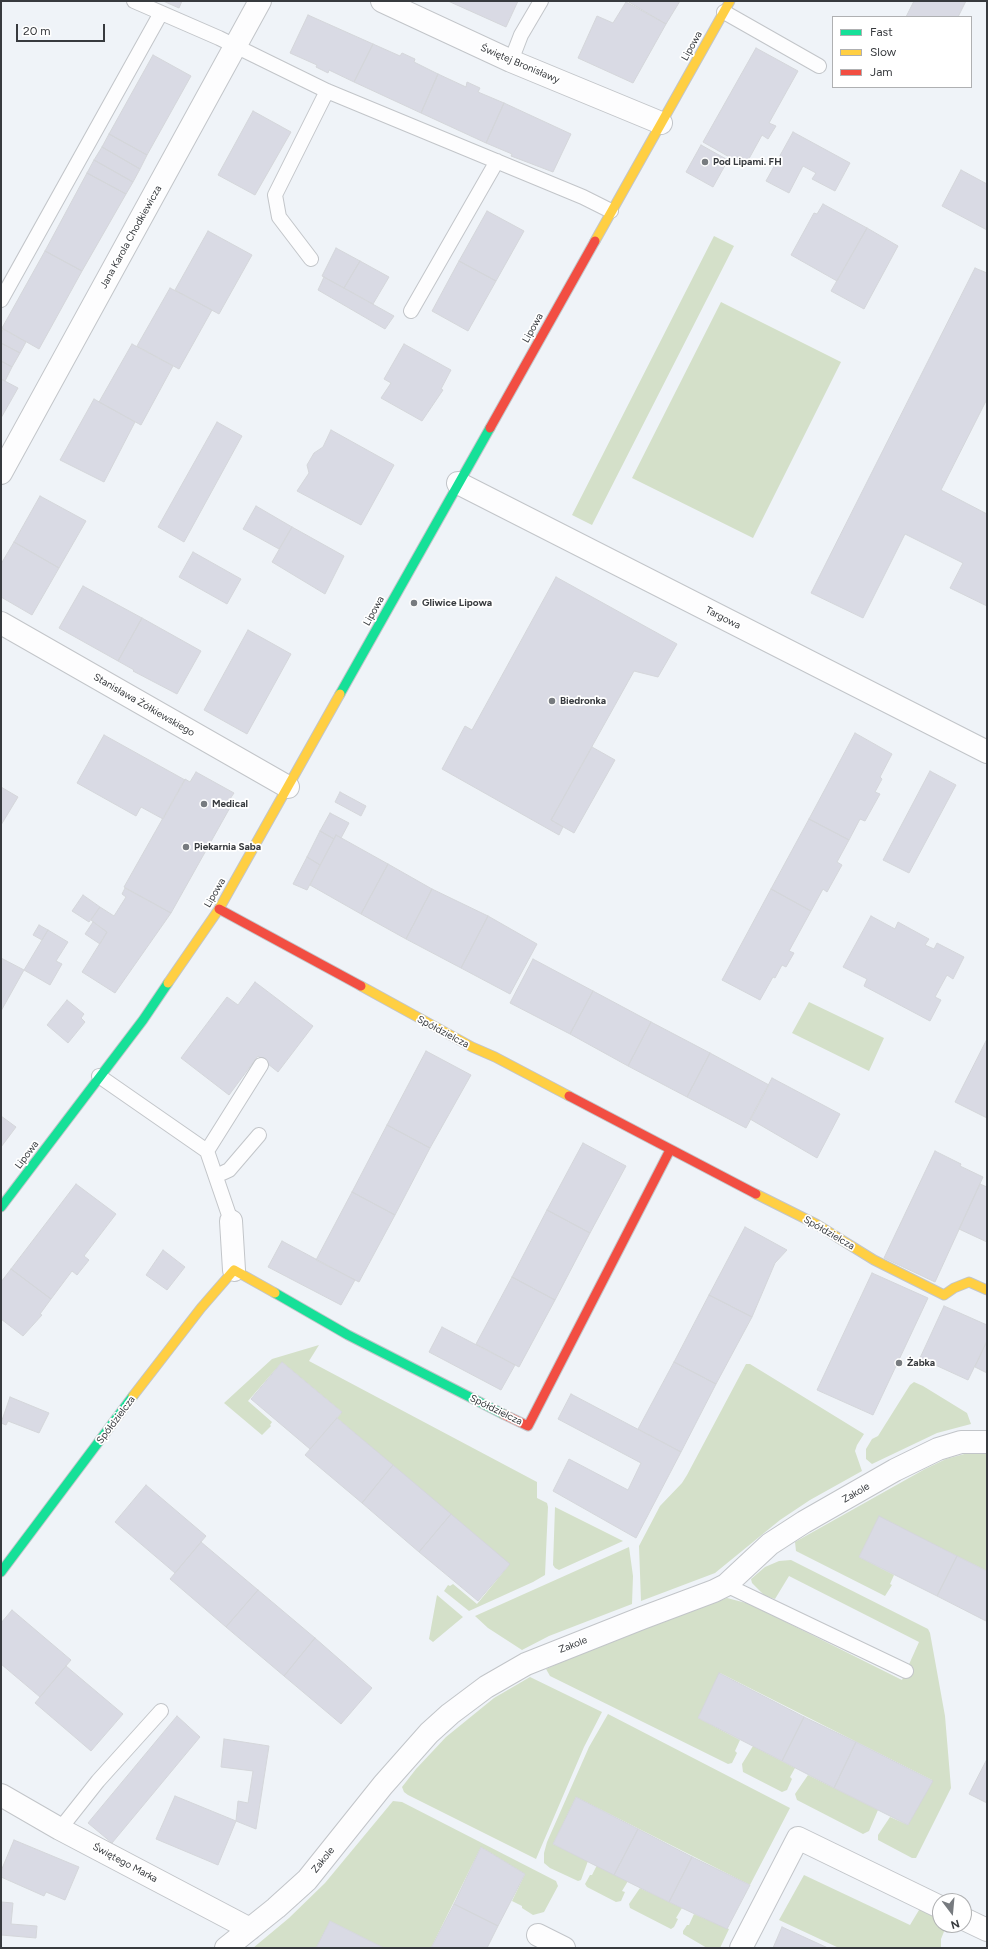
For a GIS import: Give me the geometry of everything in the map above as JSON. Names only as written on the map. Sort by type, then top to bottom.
[{"type":"street","name":"Jana Karola Chodkiewicza","points":[[1,473],[260,1]]},
{"type":"street","name":"Świętej Bronisławy","points":[[382,1],[511,61],[661,123]]},
{"type":"street","name":"Lipowa","points":[[1,1208],[99,1076],[143,1020],[219,910],[727,6]]},
{"type":"street","name":"Targowa","points":[[458,483],[987,752]]},
{"type":"street","name":"Stanisława Żółkiewskiego","points":[[1,623],[288,787]]},
{"type":"street","name":"Spółdzielcza","points":[[219,910],[472,1047],[496,1057],[670,1150],[816,1224],[874,1260],[944,1295],[954,1288],[969,1282],[987,1290]]},
{"type":"street","name":"Spółdzielcza","points":[[1,1572],[124,1408],[202,1308],[234,1270],[348,1335],[528,1426],[670,1150]]},
{"type":"street","points":[[230,1222],[234,1270]]},
{"type":"street","name":"Zakole","points":[[226,1948],[276,1908],[307,1880],[412,1752],[450,1714],[474,1696],[526,1664],[726,1585],[770,1544],[804,1522],[895,1470],[938,1449],[961,1442],[987,1442]]},
{"type":"street","name":"Świętego Marka","points":[[1,1796],[60,1829],[250,1929]]},
{"type":"street","points":[[741,1948],[798,1838],[932,1903]]},
{"type":"street","points":[[972,1923],[987,1930]]},
{"type":"street","points":[[538,1935],[564,1948]]},
{"type":"lane","points":[[134,1],[219,38],[327,90],[583,197],[612,211]]},
{"type":"lane","points":[[511,61],[521,35],[541,1]]},
{"type":"lane","points":[[727,6],[819,66]]},
{"type":"lane","points":[[1,300],[162,13]]},
{"type":"lane","points":[[311,259],[279,216],[275,195],[327,90]]},
{"type":"lane","points":[[411,312],[497,161]]},
{"type":"lane","points":[[207,1151],[261,1065]]},
{"type":"lane","points":[[99,1076],[207,1151],[230,1222]]},
{"type":"lane","points":[[216,1176],[229,1170],[259,1135]]},
{"type":"lane","points":[[726,1585],[906,1671]]},
{"type":"lane","points":[[60,1829],[98,1782],[161,1711]]},
{"type":"green space","points":[[714,236],[734,246],[592,525],[572,515]]},
{"type":"green space","points":[[721,302],[841,362],[753,538],[632,478]]},
{"type":"green space","points":[[809,1002],[884,1038],[869,1071],[792,1033]]},
{"type":"green space","points":[[319,1345],[309,1361],[537,1482],[537,1498],[547,1503],[548,1507],[545,1575],[469,1611],[444,1591],[448,1585],[450,1586],[453,1584],[477,1604],[509,1565],[337,1418],[342,1412],[282,1362],[248,1401],[272,1422],[270,1425],[271,1426],[262,1435],[224,1403],[272,1359]]},
{"type":"green space","points":[[746,1364],[750,1364],[864,1434],[855,1451],[862,1471],[810,1500],[780,1520],[715,1573],[641,1601],[639,1546],[660,1506],[682,1483],[687,1475]]},
{"type":"green space","points":[[914,1382],[967,1413],[971,1424],[937,1433],[872,1464],[866,1459],[866,1449],[872,1439],[878,1436],[910,1385]]},
{"type":"green space","points":[[987,1452],[987,1571],[879,1517],[859,1557],[894,1575],[890,1584],[892,1585],[885,1596],[796,1551],[795,1542],[925,1469],[946,1459],[968,1453]]},
{"type":"green space","points":[[555,1507],[623,1541],[559,1570],[555,1568],[553,1565]]},
{"type":"green space","points":[[629,1547],[633,1576],[632,1604],[549,1636],[522,1650],[488,1628],[475,1616]]},
{"type":"green space","points":[[791,1560],[928,1629],[930,1633],[945,1716],[951,1788],[916,1858],[912,1858],[878,1840],[878,1835],[890,1817],[908,1825],[932,1780],[720,1673],[698,1718],[740,1740],[735,1751],[737,1753],[732,1763],[728,1764],[550,1676],[546,1669],[586,1651],[727,1598],[750,1604],[902,1680],[919,1642],[789,1576],[775,1599],[765,1596],[752,1583],[751,1579],[765,1567],[779,1561]]},
{"type":"green space","points":[[437,1595],[463,1617],[433,1642],[429,1639]]},
{"type":"green space","points":[[530,1677],[602,1712],[584,1747],[536,1859],[408,1795],[404,1792],[402,1787],[416,1769],[446,1737],[494,1698]]},
{"type":"green space","points":[[608,1714],[790,1808],[750,1885],[576,1797],[553,1844],[588,1861],[581,1880],[578,1881],[550,1868],[544,1863],[544,1853],[547,1842],[589,1747]]},
{"type":"green space","points":[[753,1746],[795,1768],[790,1777],[792,1779],[787,1790],[782,1792],[743,1772],[742,1764]]},
{"type":"green space","points":[[808,1775],[878,1810],[869,1831],[863,1834],[797,1800],[795,1794]]},
{"type":"green space","points":[[393,1801],[402,1802],[556,1881],[558,1886],[544,1912],[533,1915],[522,1908],[522,1906],[512,1901],[525,1874],[481,1847],[431,1948],[384,1948],[330,1921],[316,1948],[253,1948],[289,1918],[325,1883]]},
{"type":"green space","points":[[597,1865],[628,1881],[622,1891],[625,1892],[621,1901],[616,1902],[587,1887],[585,1884]]},
{"type":"green space","points":[[804,1875],[910,1925],[922,1905],[932,1910],[932,1933],[943,1933],[941,1939],[941,1948],[839,1948],[779,1920]]},
{"type":"green space","points":[[640,1888],[682,1908],[676,1918],[678,1919],[674,1927],[671,1929],[630,1908],[629,1904]]},
{"type":"green space","points":[[694,1914],[729,1929],[720,1948],[707,1948],[683,1934],[683,1931],[687,1925],[689,1925]]},
{"type":"building","points":[[163,1],[182,1],[179,8]]},
{"type":"building","points":[[448,1],[518,1],[506,27]]},
{"type":"building","points":[[627,1],[680,1],[666,24]]},
{"type":"building","points":[[914,1],[966,1],[958,16],[906,16]]},
{"type":"building","points":[[626,2],[666,24],[633,83],[578,58],[597,16],[613,23]]},
{"type":"building","points":[[308,15],[373,44],[354,82],[329,70],[328,73],[316,67],[317,65],[290,53]]},
{"type":"building","points":[[373,44],[400,56],[402,53],[415,59],[414,62],[438,74],[421,113],[354,82]]},
{"type":"building","points":[[756,48],[798,71],[769,123],[776,126],[768,139],[762,135],[745,166],[703,142]]},
{"type":"building","points":[[153,55],[191,76],[147,155],[109,134]]},
{"type":"building","points":[[438,74],[466,87],[467,82],[480,88],[478,92],[504,103],[486,143],[421,113]]},
{"type":"building","points":[[504,103],[571,134],[553,172],[511,156],[512,154],[486,143]]},
{"type":"building","points":[[253,111],[291,132],[255,195],[218,175]]},
{"type":"building","points":[[793,132],[850,163],[835,191],[812,179],[816,173],[803,166],[789,193],[766,181]]},
{"type":"building","points":[[109,134],[147,155],[140,169],[102,147]]},
{"type":"building","points":[[701,145],[728,160],[713,187],[686,172]]},
{"type":"building","points":[[102,147],[140,169],[133,182],[94,160]]},
{"type":"building","points":[[94,160],[133,182],[126,194],[87,173]]},
{"type":"building","points":[[961,170],[987,184],[987,230],[942,206]]},
{"type":"building","points":[[87,173],[126,194],[82,271],[45,251]]},
{"type":"building","points":[[823,204],[867,228],[837,281],[791,255],[814,213],[817,214]]},
{"type":"building","points":[[487,211],[524,231],[496,281],[459,261]]},
{"type":"building","points":[[867,228],[898,246],[864,309],[831,291]]},
{"type":"building","points":[[208,231],[252,255],[219,314],[175,290]]},
{"type":"building","points":[[336,248],[360,261],[344,288],[322,276]]},
{"type":"building","points":[[45,251],[82,271],[39,349],[2,328]]},
{"type":"building","points":[[360,261],[389,277],[373,304],[344,288]]},
{"type":"building","points":[[459,261],[496,281],[468,331],[432,311]]},
{"type":"building","points":[[975,268],[987,273],[987,399],[941,490],[987,514],[987,606],[950,588],[963,563],[905,534],[863,618],[811,593]]},
{"type":"building","points":[[324,277],[394,316],[385,329],[318,290]]},
{"type":"building","points":[[170,288],[212,310],[179,369],[137,346]]},
{"type":"building","points":[[3,329],[26,342],[20,353],[1,343],[1,334]]},
{"type":"building","points":[[1,343],[20,353],[12,367],[1,361]]},
{"type":"building","points":[[132,344],[173,366],[141,425],[99,402]]},
{"type":"building","points":[[404,344],[451,370],[441,389],[443,390],[422,421],[381,398],[391,383],[384,379]]},
{"type":"building","points":[[1,361],[12,367],[5,381],[1,379]]},
{"type":"building","points":[[1,379],[18,388],[1,418]]},
{"type":"building","points":[[94,399],[135,422],[104,482],[60,460]]},
{"type":"building","points":[[217,422],[242,436],[184,542],[158,527]]},
{"type":"building","points":[[331,430],[394,465],[361,525],[297,491],[309,473],[307,465],[314,453],[323,447]]},
{"type":"building","points":[[40,496],[86,521],[59,568],[14,542]]},
{"type":"building","points":[[256,506],[292,527],[279,549],[243,529]]},
{"type":"building","points":[[292,527],[344,556],[325,594],[272,562]]},
{"type":"building","points":[[14,542],[59,568],[32,615],[1,597],[1,564]]},
{"type":"building","points":[[193,552],[241,579],[227,604],[179,577]]},
{"type":"building","name":"Biedronka","points":[[556,577],[677,644],[658,677],[634,671],[551,820],[563,827],[559,835],[442,769],[465,726],[472,730]]},
{"type":"building","points":[[83,586],[142,618],[118,661],[59,628]]},
{"type":"building","points":[[142,618],[201,651],[177,694],[133,671],[134,670],[118,661]]},
{"type":"building","points":[[248,630],[291,654],[247,734],[204,710]]},
{"type":"building","points":[[855,733],[892,754],[880,777],[882,779],[875,792],[880,794],[865,821],[860,819],[849,840],[809,819]]},
{"type":"building","points":[[104,735],[185,780],[163,819],[141,807],[136,816],[77,783]]},
{"type":"building","points":[[592,747],[615,760],[574,833],[551,820]]},
{"type":"building","points":[[930,771],[956,785],[909,873],[883,860]]},
{"type":"building","points":[[196,772],[234,793],[228,802],[232,804],[171,913],[124,887],[185,779],[190,782]]},
{"type":"building","points":[[1,787],[18,797],[1,825]]},
{"type":"building","points":[[340,792],[366,806],[361,816],[335,802]]},
{"type":"building","points":[[330,813],[349,823],[341,838],[336,835],[334,839],[320,831]]},
{"type":"building","points":[[809,819],[849,840],[837,862],[842,865],[827,892],[823,889],[811,911],[771,889]]},
{"type":"building","points":[[320,831],[334,839],[320,865],[307,857]]},
{"type":"building","points":[[336,835],[388,864],[361,914],[310,885]]},
{"type":"building","points":[[307,857],[320,865],[307,890],[293,884]]},
{"type":"building","points":[[388,864],[432,889],[406,939],[361,914]]},
{"type":"building","points":[[125,888],[171,913],[115,993],[82,972],[107,932],[91,920],[100,907],[114,916],[126,897],[122,894]]},
{"type":"building","points":[[432,889],[488,916],[461,968],[406,939]]},
{"type":"building","points":[[771,889],[811,911],[789,951],[794,953],[786,967],[782,965],[775,978],[773,977],[760,1000],[722,980]]},
{"type":"building","points":[[83,895],[100,907],[89,922],[72,911]]},
{"type":"building","points":[[488,916],[537,944],[510,994],[461,968]]},
{"type":"building","points":[[871,916],[895,929],[898,922],[929,939],[925,945],[934,949],[937,943],[964,957],[953,979],[947,975],[935,997],[941,1000],[930,1021],[864,986],[867,979],[843,967]]},
{"type":"building","points":[[93,922],[107,932],[100,944],[85,934]]},
{"type":"building","points":[[39,925],[48,930],[42,940],[33,935]]},
{"type":"building","points":[[48,930],[68,942],[56,961],[62,964],[50,985],[24,970]]},
{"type":"building","points":[[1,958],[24,970],[1,1011]]},
{"type":"building","points":[[533,959],[593,991],[570,1034],[510,1003]]},
{"type":"building","points":[[255,982],[313,1026],[278,1072],[258,1056],[229,1095],[181,1058],[227,997],[238,1005]]},
{"type":"building","points":[[593,991],[651,1022],[628,1066],[570,1034]]},
{"type":"building","points":[[67,1000],[84,1014],[81,1018],[85,1022],[68,1043],[47,1025]]},
{"type":"building","points":[[651,1022],[710,1053],[687,1097],[628,1066]]},
{"type":"building","points":[[987,1039],[987,1118],[955,1102]]},
{"type":"building","points":[[426,1051],[471,1075],[430,1148],[387,1125]]},
{"type":"building","points":[[710,1053],[769,1085],[746,1128],[687,1097]]},
{"type":"building","points":[[772,1078],[840,1114],[817,1158],[750,1119]]},
{"type":"building","points":[[1,1116],[16,1127],[1,1147]]},
{"type":"building","points":[[387,1125],[430,1148],[395,1215],[352,1192]]},
{"type":"building","points":[[583,1143],[626,1166],[590,1233],[547,1210]]},
{"type":"building","points":[[935,1151],[961,1164],[960,1166],[983,1177],[935,1282],[884,1258]]},
{"type":"building","points":[[76,1184],[116,1214],[84,1256],[89,1260],[77,1275],[72,1271],[51,1299],[11,1269]]},
{"type":"building","points":[[980,1184],[987,1187],[987,1242],[959,1229]]},
{"type":"building","points":[[352,1192],[395,1215],[359,1282],[316,1260]]},
{"type":"building","points":[[547,1210],[590,1233],[555,1300],[512,1277]]},
{"type":"building","points":[[745,1227],[787,1250],[775,1263],[752,1317],[709,1295]]},
{"type":"building","points":[[282,1241],[355,1280],[341,1305],[268,1267]]},
{"type":"building","points":[[163,1250],[185,1267],[167,1290],[146,1275]]},
{"type":"building","points":[[11,1269],[51,1299],[40,1314],[42,1315],[23,1336],[1,1319],[1,1282]]},
{"type":"building","points":[[872,1273],[928,1298],[873,1415],[817,1390]]},
{"type":"building","points":[[512,1277],[555,1300],[519,1367],[476,1344]]},
{"type":"building","points":[[709,1295],[752,1317],[716,1384],[674,1362]]},
{"type":"building","points":[[944,1306],[987,1325],[987,1341],[968,1380],[920,1358]]},
{"type":"building","points":[[442,1327],[515,1365],[501,1390],[429,1352]]},
{"type":"building","points":[[987,1341],[987,1373],[975,1367]]},
{"type":"building","points":[[282,1362],[342,1412],[310,1449],[251,1399]]},
{"type":"building","points":[[674,1362],[716,1384],[681,1452],[638,1429]]},
{"type":"building","points":[[571,1394],[681,1452],[636,1538],[553,1491],[569,1459],[628,1490],[641,1463],[558,1419]]},
{"type":"building","points":[[10,1397],[49,1413],[39,1433],[8,1421],[6,1425],[1,1423]]},
{"type":"building","points":[[337,1418],[393,1465],[362,1503],[305,1455]]},
{"type":"building","points":[[393,1465],[451,1514],[419,1552],[362,1503]]},
{"type":"building","points":[[146,1485],[206,1536],[175,1573],[115,1522]]},
{"type":"building","points":[[451,1514],[510,1564],[478,1601],[419,1552]]},
{"type":"building","points":[[879,1516],[957,1556],[937,1596],[859,1557]]},
{"type":"building","points":[[201,1542],[258,1590],[226,1627],[170,1579]]},
{"type":"building","points":[[957,1556],[987,1571],[986,1621],[937,1596]]},
{"type":"building","points":[[258,1590],[315,1638],[284,1676],[226,1627]]},
{"type":"building","points":[[12,1610],[71,1660],[40,1697],[1,1664],[1,1623]]},
{"type":"building","points":[[315,1638],[372,1688],[341,1724],[284,1676]]},
{"type":"building","points":[[66,1666],[123,1714],[91,1751],[35,1703]]},
{"type":"building","points":[[719,1673],[804,1717],[782,1761],[698,1718]]},
{"type":"building","points":[[177,1716],[200,1737],[112,1843],[88,1823]]},
{"type":"building","points":[[804,1717],[856,1742],[834,1788],[782,1761]]},
{"type":"building","points":[[224,1739],[269,1746],[256,1829],[236,1821],[238,1801],[248,1803],[253,1771],[221,1767]]},
{"type":"building","points":[[856,1742],[933,1781],[908,1825],[834,1788]]},
{"type":"building","points":[[987,1759],[987,1803],[969,1794]]},
{"type":"building","points":[[175,1796],[236,1821],[218,1865],[156,1839]]},
{"type":"building","points":[[576,1797],[638,1829],[614,1875],[553,1844]]},
{"type":"building","points":[[638,1829],[692,1857],[669,1902],[614,1875]]},
{"type":"building","points":[[14,1840],[79,1867],[65,1900],[46,1892],[44,1896],[1,1877],[1,1871]]},
{"type":"building","points":[[481,1847],[525,1874],[498,1926],[454,1904]]},
{"type":"building","points":[[692,1857],[750,1885],[727,1929],[669,1902]]},
{"type":"building","points":[[1,1902],[13,1903],[11,1924],[37,1926],[36,1938],[1,1935]]},
{"type":"building","points":[[454,1904],[498,1926],[487,1948],[431,1948]]},
{"type":"building","points":[[330,1921],[384,1948],[316,1948]]},
{"type":"building","points":[[782,1927],[828,1948],[773,1948]]},
{"type":"traffic: fast","points":[[340,694],[490,428]]},
{"type":"traffic: fast","points":[[1,1207],[143,1020],[168,983]]},
{"type":"traffic: fast","points":[[275,1293],[348,1335],[503,1414]]},
{"type":"traffic: fast","points":[[1,1572],[133,1396]]},
{"type":"traffic: slow","points":[[595,241],[730,1]]},
{"type":"traffic: slow","points":[[168,983],[219,909],[340,694]]},
{"type":"traffic: slow","points":[[361,986],[472,1047],[495,1057],[569,1096]]},
{"type":"traffic: slow","points":[[756,1194],[816,1224],[874,1260],[944,1295],[954,1288],[969,1282],[987,1290]]},
{"type":"traffic: slow","points":[[133,1396],[201,1308],[234,1270],[275,1293]]},
{"type":"traffic: jam","points":[[490,428],[595,241]]},
{"type":"traffic: jam","points":[[219,909],[361,986]]},
{"type":"traffic: jam","points":[[569,1096],[756,1194]]},
{"type":"traffic: jam","points":[[503,1414],[528,1426],[670,1150]]},
{"type":"place","name":"Pod Lipami. FH","points":[[705,162]]},
{"type":"place","name":"Gliwice Lipowa","points":[[414,603]]},
{"type":"place","name":"Biedronka","points":[[552,701]]},
{"type":"place","name":"Medical","points":[[204,804]]},
{"type":"place","name":"Piekarnia Saba","points":[[186,847]]},
{"type":"place","name":"Żabka","points":[[899,1363]]}]
